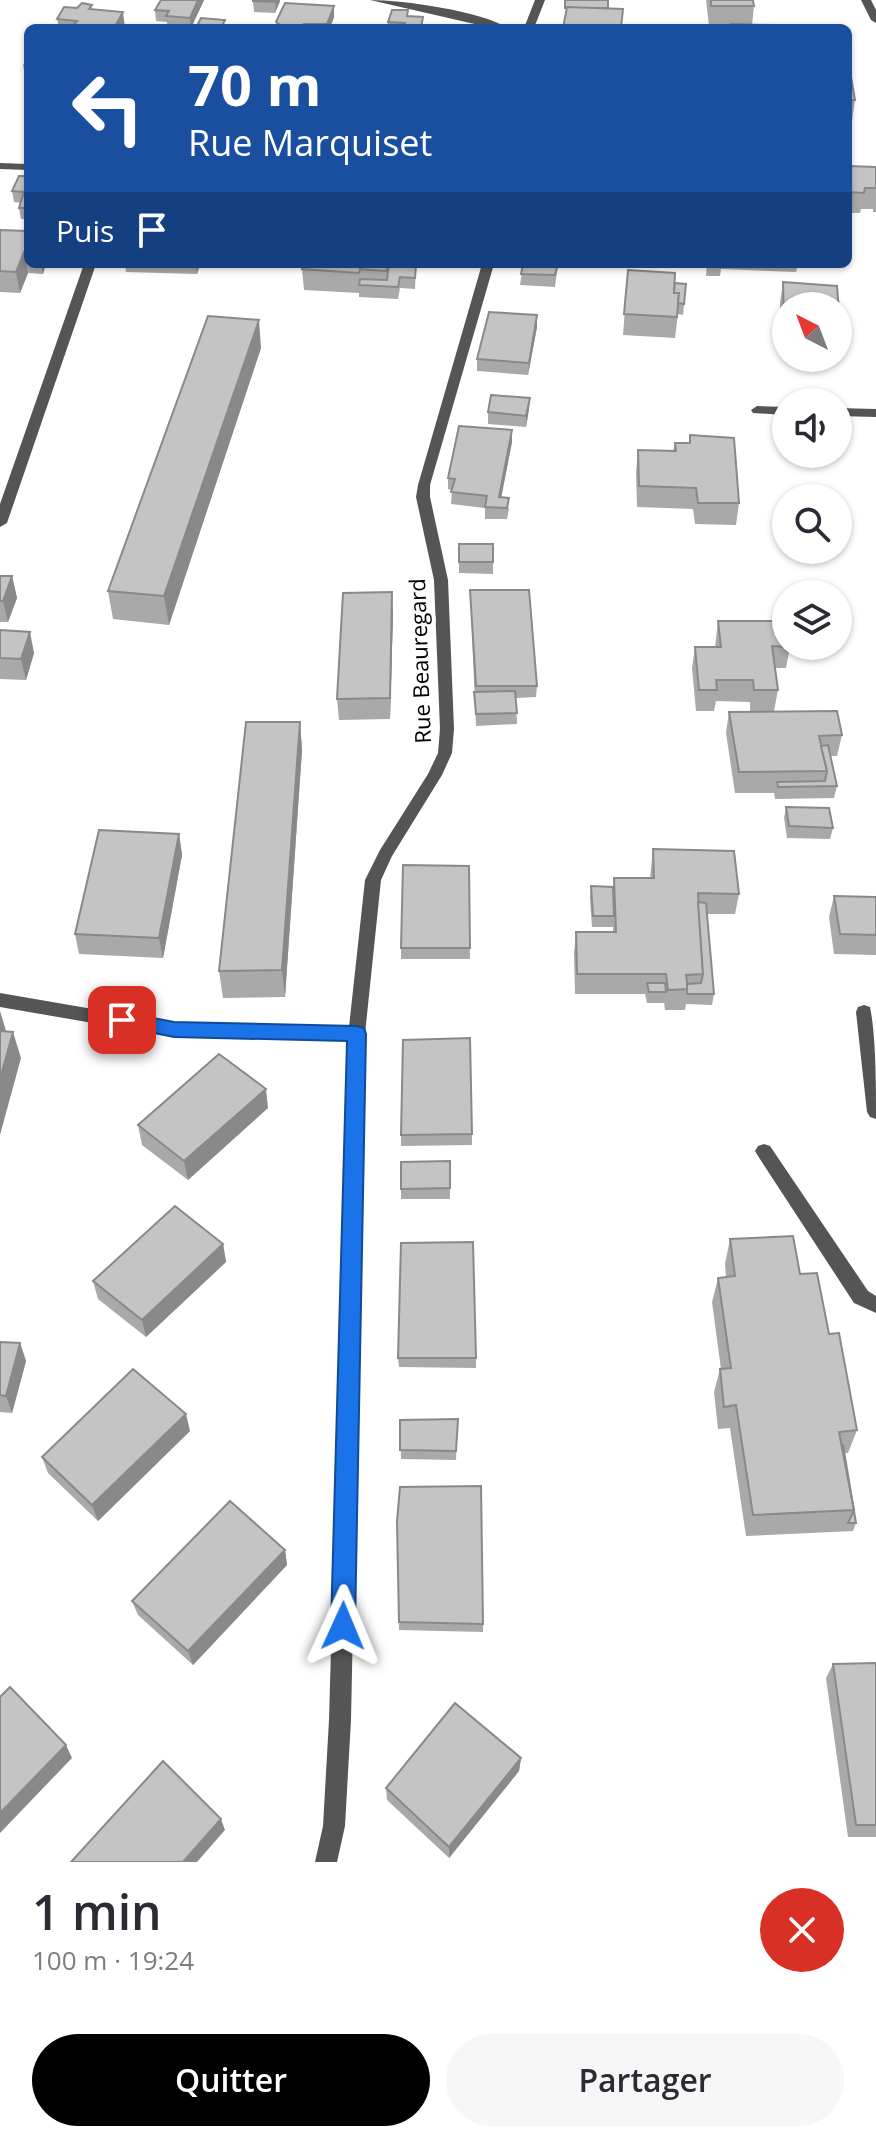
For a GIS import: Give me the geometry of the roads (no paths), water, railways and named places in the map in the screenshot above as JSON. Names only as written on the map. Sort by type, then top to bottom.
[{"type":"street","points":[[375,0],[489,24]]},
{"type":"street","points":[[531,24],[540,0]]},
{"type":"street","points":[[866,0],[876,20]]},
{"type":"street","points":[[0,166],[24,167]]},
{"type":"street","points":[[0,523],[89,268]]},
{"type":"street","name":"Rue Beauregard","points":[[326,1862],[334,1826],[340,1720],[357,1034],[373,880],[445,753],[447,729],[441,580],[423,497],[424,485],[487,268]]},
{"type":"street","points":[[757,410],[772,411]]},
{"type":"street","points":[[852,412],[876,413]]},
{"type":"street","points":[[0,1000],[174,1030],[357,1034]]},
{"type":"street","points":[[864,1012],[876,1112]]},
{"type":"street","points":[[764,1151],[861,1297],[876,1305]]}]
